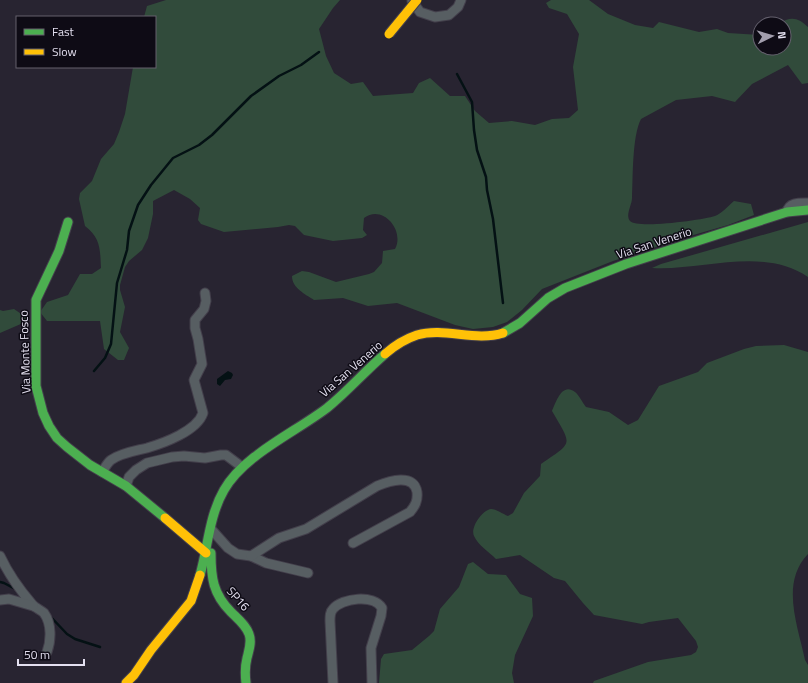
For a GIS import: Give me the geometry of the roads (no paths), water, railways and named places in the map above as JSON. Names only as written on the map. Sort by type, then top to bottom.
[{"type":"main road","points":[[389,34],[417,0]]},
{"type":"main road","name":"Via San Venerio","points":[[126,683],[134,675],[151,650],[191,601],[195,593],[206,553],[216,507],[231,478],[242,467],[336,401],[368,368],[391,350],[410,338],[418,335],[437,333],[483,336],[503,334],[518,324],[555,292],[626,264],[787,212],[808,210]]},
{"type":"main road","name":"Via Monte Fosco","points":[[68,222],[59,251],[36,300],[36,386],[42,413],[57,438],[90,465],[126,486],[206,553]]},
{"type":"main road","name":"SP16","points":[[211,529],[211,571],[216,593],[221,602],[247,628],[250,636],[251,642],[246,669],[246,683]]},
{"type":"street","points":[[412,0],[420,12],[435,17],[449,15],[458,7],[460,0]]},
{"type":"street","points":[[787,212],[789,207],[792,205],[808,203]]},
{"type":"street","points":[[102,472],[112,459],[128,452],[166,441],[184,432],[198,422],[202,417],[203,413],[194,380],[202,364],[195,320],[204,309],[206,301],[205,293]]},
{"type":"street","points":[[126,486],[129,477],[136,470],[147,463],[166,458],[184,456],[205,458],[226,455],[242,467]]},
{"type":"street","points":[[251,556],[279,538],[306,529],[377,486],[389,481],[409,480],[413,483],[418,499],[410,512],[353,543]]},
{"type":"street","points":[[211,529],[228,548],[237,554],[251,556],[266,563],[308,573]]},
{"type":"street","points":[[0,556],[8,572],[33,606]]},
{"type":"street","points":[[0,600],[9,599],[33,606],[44,613],[48,620],[50,643],[47,652]]},
{"type":"street","points":[[333,683],[330,621],[331,613],[336,605],[343,602],[364,599],[376,602],[382,608],[372,648],[372,683]]},
{"type":"waterway","points":[[94,371],[105,358],[111,344],[117,283],[127,250],[129,231],[138,205],[151,185],[173,158],[199,145],[212,135],[251,96],[279,76],[301,65],[319,52]]},
{"type":"waterway","points":[[457,74],[472,102],[477,150],[486,177],[493,219],[503,303]]},
{"type":"waterway","points":[[0,582],[17,590]]},
{"type":"waterway","points":[[49,615],[67,634],[75,639],[100,647]]}]
